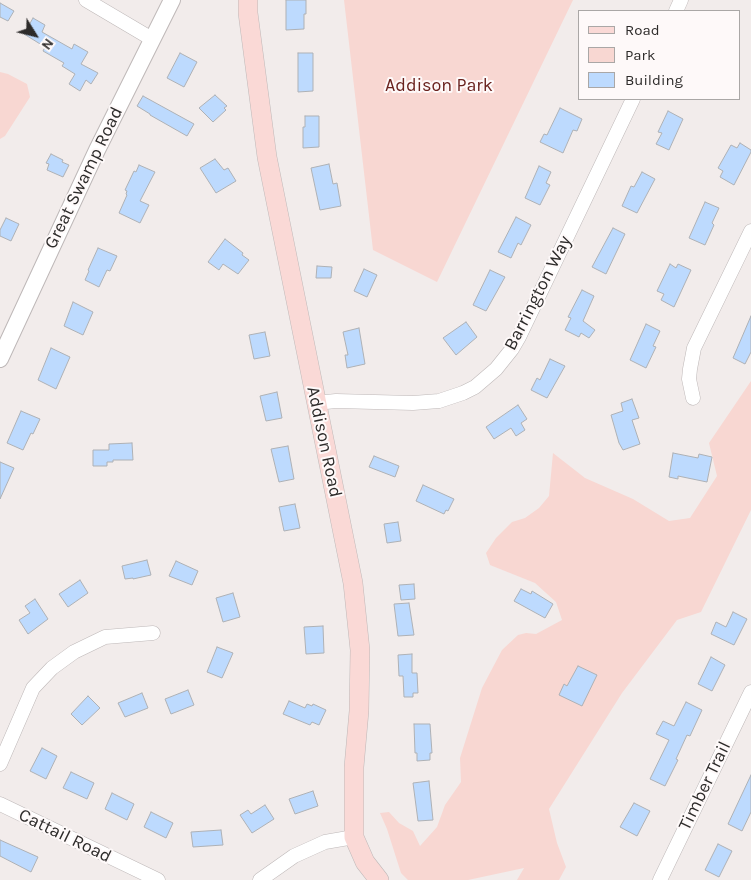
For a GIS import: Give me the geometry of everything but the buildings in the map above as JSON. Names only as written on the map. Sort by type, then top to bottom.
[{"type":"main road","name":"Addison Road","points":[[248,0],[248,13],[267,157],[353,583],[360,650],[359,711],[354,767],[354,837],[364,862],[379,880]]},
{"type":"street","points":[[86,0],[152,39]]},
{"type":"street","name":"Great Swamp Road","points":[[0,359],[97,150],[172,0]]},
{"type":"street","name":"Barrington Way","points":[[316,403],[336,400],[414,403],[438,401],[475,387],[496,369],[509,354],[519,337],[634,100]]},
{"type":"street","points":[[693,398],[689,379],[694,348],[751,230]]},
{"type":"street","points":[[0,764],[33,688],[52,668],[74,652],[104,637],[153,633]]},
{"type":"street","name":"Timber Trail","points":[[660,880],[751,692]]},
{"type":"street","name":"Cattail Road","points":[[0,804],[158,880]]},
{"type":"street","points":[[260,880],[294,856],[325,842],[354,837]]},
{"type":"green space","name":"Addison Park","points":[[344,0],[573,0],[437,282],[373,250]]},
{"type":"green space","points":[[0,72],[27,84],[30,97],[5,136],[0,139]]},
{"type":"green space","points":[[751,381],[751,510],[701,612],[677,620],[622,693],[549,809],[557,843],[566,867],[559,880],[517,880],[524,868],[468,880],[408,880],[401,873],[380,813],[389,812],[399,823],[413,831],[420,846],[437,827],[445,805],[461,782],[460,758],[482,688],[502,650],[518,635],[526,633],[536,634],[562,620],[556,602],[535,583],[490,565],[486,553],[496,538],[512,522],[525,518],[539,508],[549,496],[553,453],[585,478],[633,499],[669,521],[690,518],[717,476],[709,443]]}]
